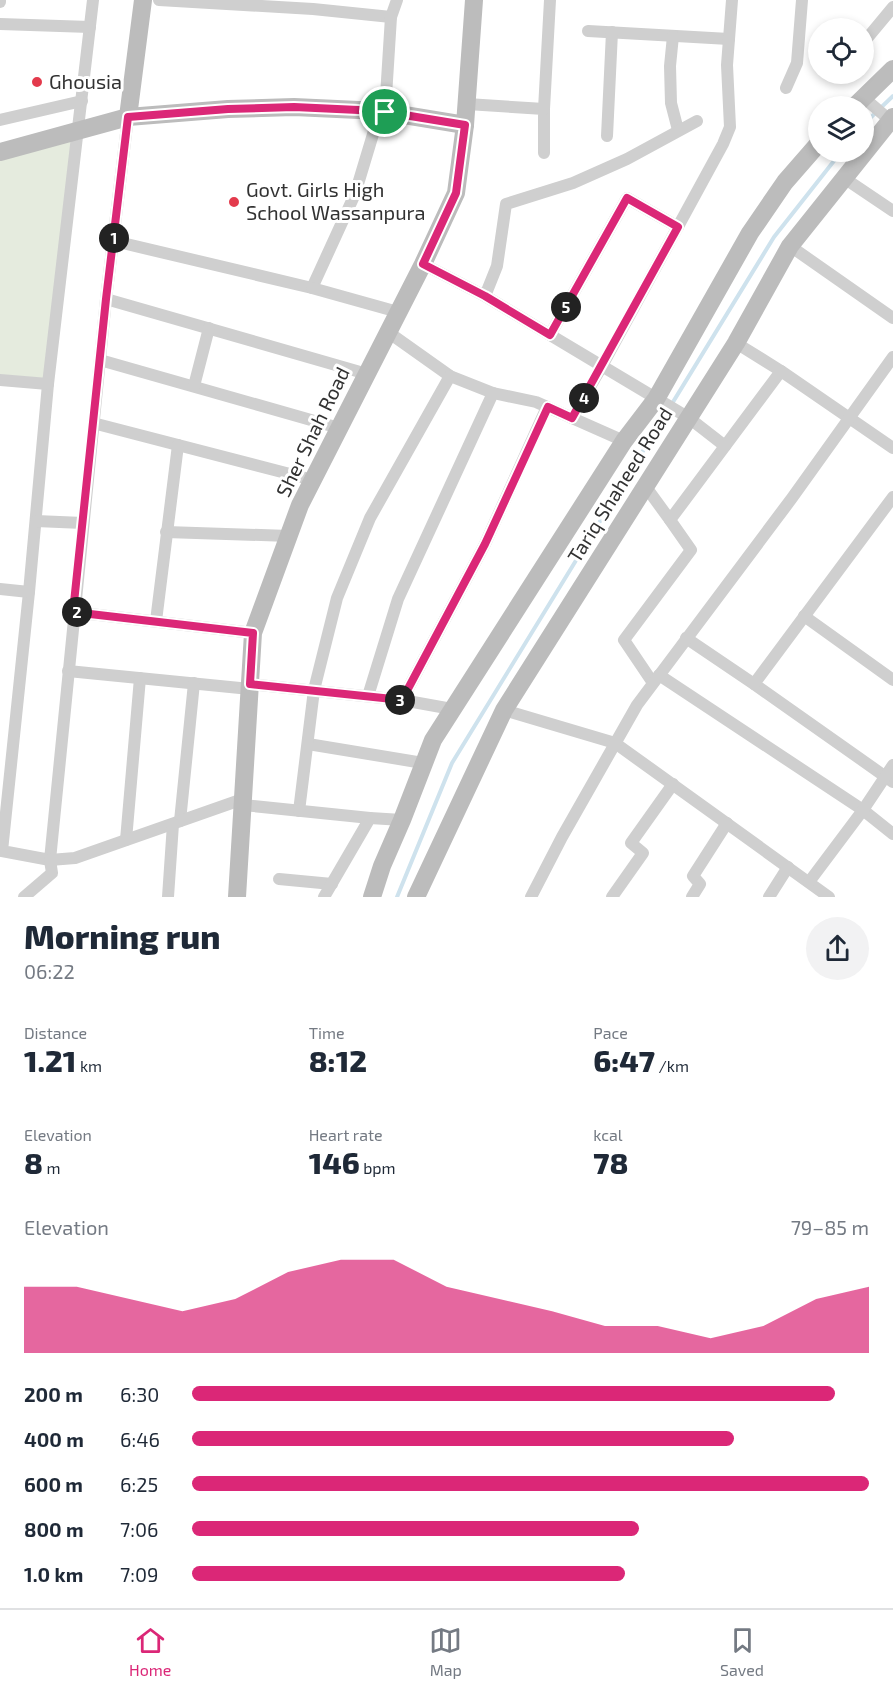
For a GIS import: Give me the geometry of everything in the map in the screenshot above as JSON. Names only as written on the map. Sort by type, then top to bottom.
[{"type":"main road","points":[[128,117],[143,0]]},
{"type":"main road","name":"Sher Shah Road","points":[[237,897],[253,633],[300,505],[423,264],[456,193],[467,104],[474,0]]},
{"type":"main road","points":[[868,96],[893,69]]},
{"type":"main road","points":[[0,152],[128,117],[228,109],[294,107],[382,111],[465,125]]},
{"type":"main road","name":"Tariq Shaheed Road","points":[[416,897],[504,710],[646,487],[687,416],[736,343],[790,246],[889,118]]},
{"type":"main road","name":"Tariq Shaheed Road","points":[[372,897],[433,740],[624,441],[658,400],[750,233],[785,182],[808,156]]},
{"type":"street","points":[[93,0],[48,384],[29,592],[1,853],[50,860],[75,858],[176,822],[243,802],[402,820]]},
{"type":"street","points":[[159,0],[314,5],[391,17]]},
{"type":"street","points":[[312,288],[355,194],[382,111],[391,17],[397,0]]},
{"type":"street","points":[[544,153],[550,0]]},
{"type":"street","points":[[572,418],[678,227],[730,127],[726,65],[732,0]]},
{"type":"street","points":[[786,88],[797,63],[802,0]]},
{"type":"street","points":[[874,30],[893,7]]},
{"type":"street","points":[[0,24],[90,27]]},
{"type":"street","points":[[588,31],[729,39]]},
{"type":"street","points":[[607,136],[612,32]]},
{"type":"street","points":[[673,36],[670,66],[671,103],[678,130]]},
{"type":"street","points":[[0,120],[82,101]]},
{"type":"street","points":[[467,104],[544,109]]},
{"type":"street","points":[[874,109],[889,118]]},
{"type":"street","points":[[24,897],[52,873],[50,860],[73,612],[128,117]]},
{"type":"street","points":[[485,296],[497,266],[506,204],[573,183],[627,159],[697,121]]},
{"type":"street","points":[[844,178],[893,211]]},
{"type":"street","points":[[550,335],[627,198],[678,227]]},
{"type":"street","points":[[114,241],[312,288],[398,312]]},
{"type":"street","points":[[790,246],[893,318]]},
{"type":"street","points":[[423,264],[485,296],[687,416],[725,446]]},
{"type":"street","points":[[106,299],[367,374]]},
{"type":"street","points":[[194,386],[209,328]]},
{"type":"street","points":[[388,332],[450,376],[493,393],[536,402],[624,441]]},
{"type":"street","points":[[736,343],[850,417],[893,448]]},
{"type":"street","points":[[531,897],[562,837],[637,705],[792,498],[893,357]]},
{"type":"street","points":[[100,360],[339,428]]},
{"type":"street","points":[[670,520],[781,371]]},
{"type":"street","points":[[299,810],[314,690],[338,598],[370,518],[450,376]]},
{"type":"street","points":[[0,380],[48,384]]},
{"type":"street","points":[[368,696],[398,600],[493,393]]},
{"type":"street","points":[[402,700],[485,544],[548,407]]},
{"type":"street","points":[[93,423],[313,480]]},
{"type":"street","points":[[156,621],[178,444]]},
{"type":"street","points":[[646,487],[691,550],[624,640],[656,679],[862,810],[893,834]]},
{"type":"street","points":[[754,684],[893,497]]},
{"type":"street","points":[[36,521],[83,523]]},
{"type":"street","points":[[166,532],[289,536]]},
{"type":"street","points":[[0,589],[29,592]]},
{"type":"street","points":[[73,612],[253,633]]},
{"type":"street","points":[[804,616],[893,680]]},
{"type":"street","points":[[686,638],[889,779]]},
{"type":"street","points":[[68,671],[194,683],[314,690],[402,700],[452,709]]},
{"type":"street","points":[[126,840],[140,678]]},
{"type":"street","points":[[168,897],[194,683]]},
{"type":"street","points":[[504,710],[615,743],[829,897]]},
{"type":"street","points":[[308,744],[423,763]]},
{"type":"street","points":[[809,882],[862,810],[889,779],[893,765]]},
{"type":"street","points":[[612,897],[643,853],[631,843],[673,784]]},
{"type":"street","points":[[324,897],[370,818]]},
{"type":"street","points":[[692,897],[700,884],[693,876],[727,823]]},
{"type":"street","points":[[769,897],[788,867]]},
{"type":"street","points":[[279,879],[332,884]]},
{"type":"shaded area","points":[[75,137],[48,384],[0,380],[0,159]]},
{"type":"waterway","points":[[874,114],[893,96]]},
{"type":"waterway","points":[[397,897],[452,763],[774,237],[833,162]]},
{"type":"place","name":"Ghousia","points":[[37,82]]},
{"type":"place","name":"Govt. Girls High School Wassanpura","points":[[234,202]]},
{"type":"route","points":[[294,107],[385,112],[465,125],[456,193],[423,264],[485,296],[550,335],[627,198],[678,227],[572,418],[548,407],[485,544],[402,700],[250,684],[253,633],[73,612],[128,117],[228,109],[294,107]]}]
